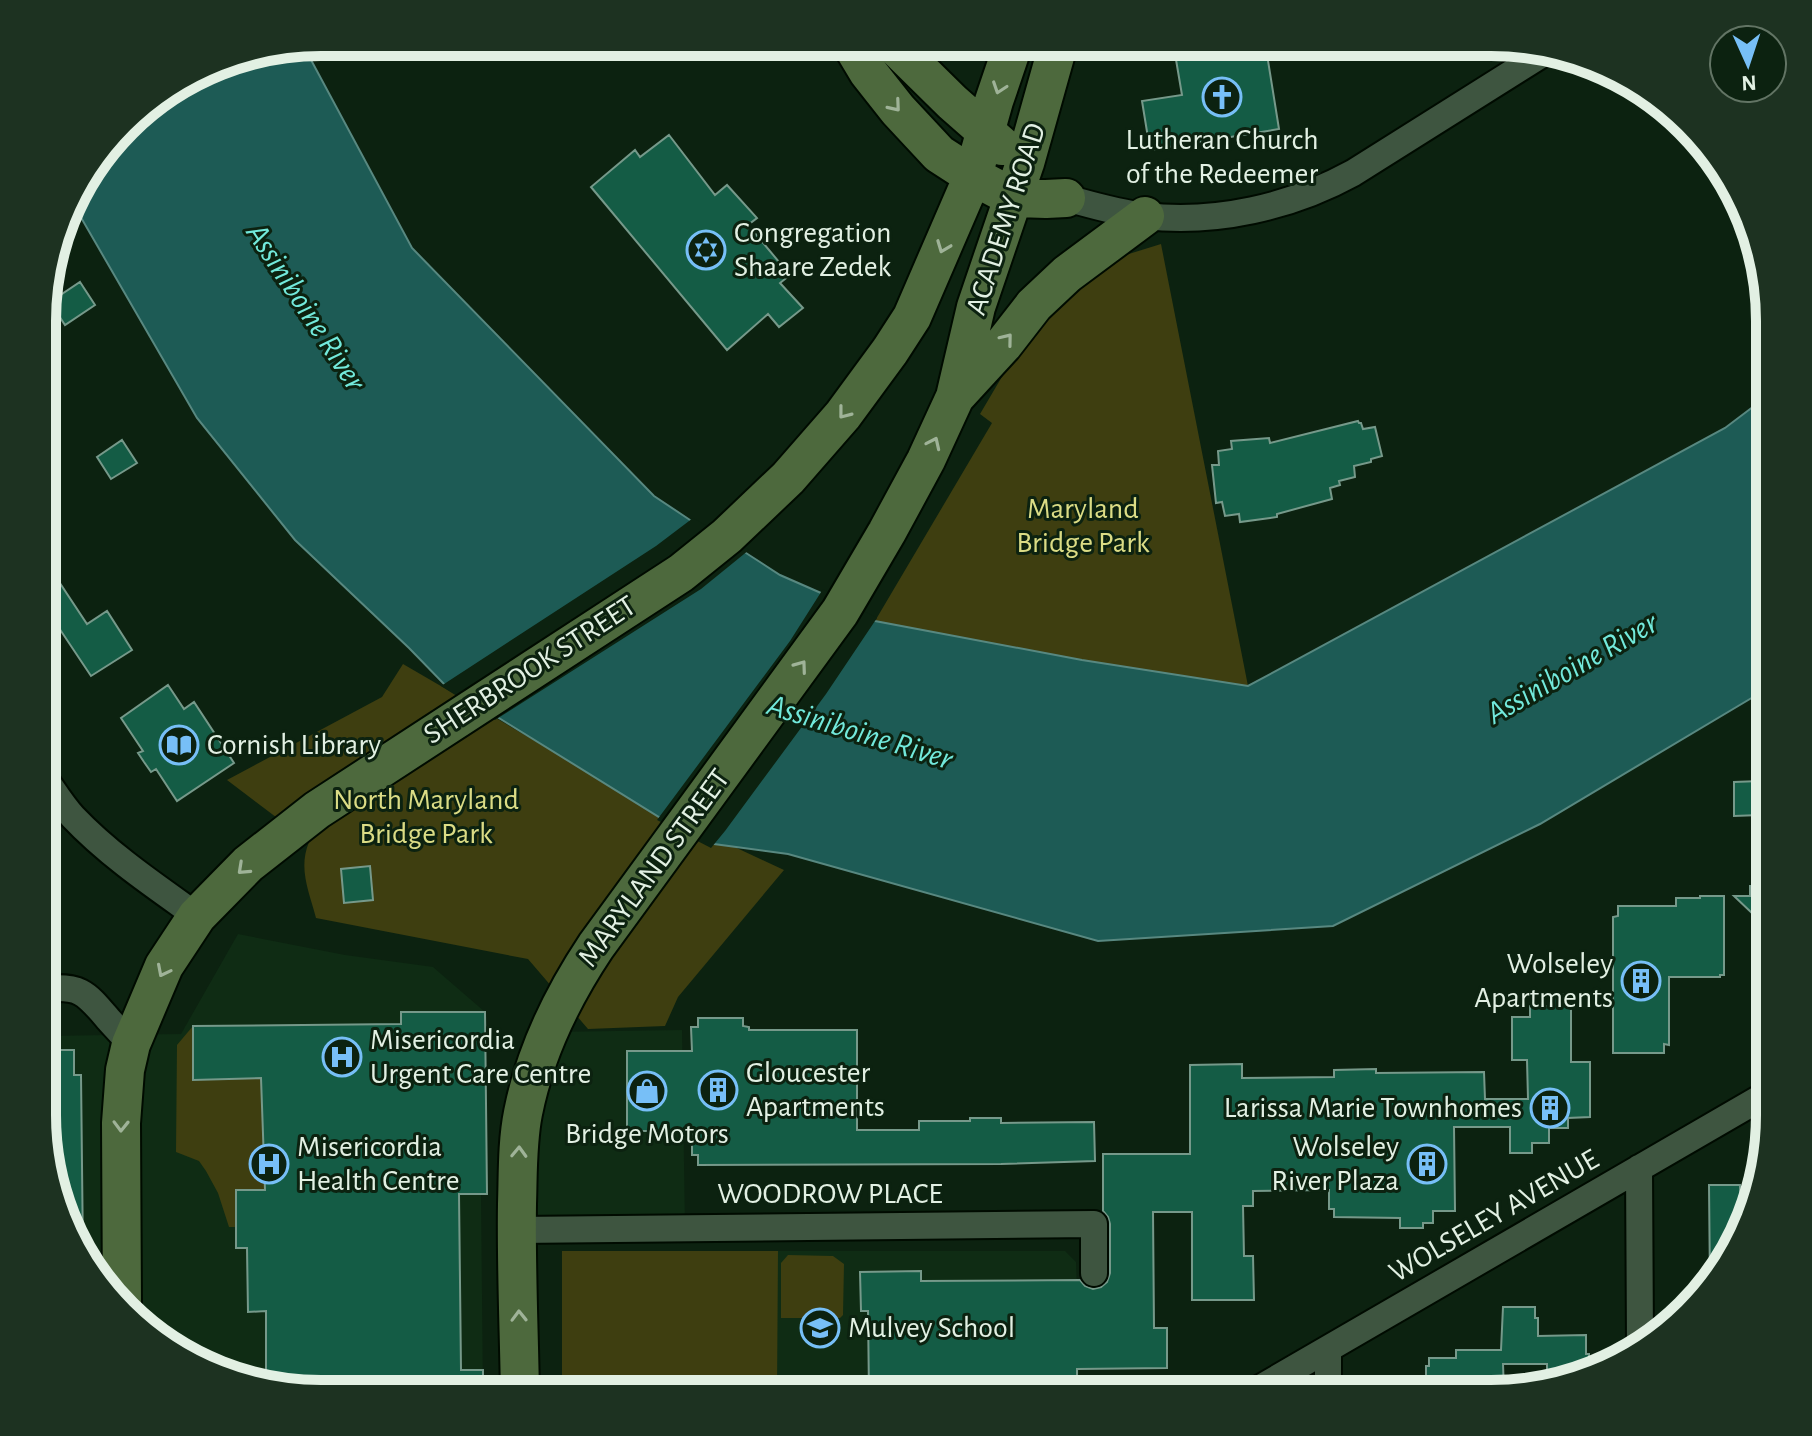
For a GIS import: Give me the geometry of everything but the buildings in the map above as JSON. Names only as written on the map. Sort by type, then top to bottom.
[{"type":"main road","points":[[859,56],[898,110],[939,154],[973,176],[1020,180]]},
{"type":"main road","points":[[906,56],[986,134],[1020,180],[1046,199],[1066,198]]},
{"type":"main road","name":"ACADEMY ROAD","points":[[890,351],[912,317],[973,176],[1009,57]]},
{"type":"main road","name":"ACADEMY ROAD","points":[[955,397],[976,307],[1020,180],[1055,57]]},
{"type":"main road","points":[[955,397],[1003,345],[1034,305],[1067,274],[1145,216]]},
{"type":"main road","name":"SHERBROOK STREET","points":[[122,1288],[122,1102],[125,1070],[131,1044],[164,966],[197,916],[248,864],[297,825],[360,780],[681,573],[727,536],[788,478],[843,415],[890,351]]},
{"type":"main road","name":"MARYLAND STREET","points":[[520,1379],[519,1133],[526,1097],[554,1018],[575,979],[611,925],[840,612],[926,460],[955,397]]},
{"type":"street","points":[[1066,198],[1145,216],[1235,214],[1278,204],[1334,184],[1533,60]]},
{"type":"street","points":[[57,796],[94,836],[197,916]]},
{"type":"street","points":[[57,988],[68,988],[93,1000],[131,1044]]},
{"type":"street","name":"WOLSELEY AVENUE","points":[[1275,1380],[1755,1101]]},
{"type":"street","points":[[1639,1168],[1640,1334]]},
{"type":"street","name":"WOODROW PLACE","points":[[517,1230],[1094,1224],[1094,1273]]},
{"type":"street","points":[[1328,1349],[1328,1380]]},
{"type":"shaded area","name":"Misericordia Health Centre","points":[[238,934],[345,955],[433,967],[485,1012],[487,1193],[481,1195],[483,1379],[303,1379],[252,1371],[188,1345],[146,1314],[111,1276],[83,1232],[61,1167],[57,1133],[57,1036],[181,1034]]},
{"type":"shaded area","points":[[682,1030],[685,1228],[517,1230],[549,1032]]},
{"type":"shaded area","name":"Mulvey School","points":[[562,1251],[1065,1251],[1076,1262],[1080,1380],[562,1379]]},
{"type":"green space","name":"Maryland Bridge Park","points":[[1161,244],[1248,686],[1082,660],[875,621],[992,423],[980,414],[1030,329],[1103,262]]},
{"type":"green space","name":"North Maryland Bridge Park","points":[[403,664],[645,805],[784,870],[678,997],[665,1026],[588,1029],[528,959],[316,918],[304,861],[309,842],[227,780],[382,697]]},
{"type":"green space","points":[[193,1026],[193,1079],[261,1078],[266,1210],[254,1210],[254,1190],[237,1190],[236,1227],[229,1227],[218,1193],[199,1161],[176,1152],[177,1045]]},
{"type":"green space","points":[[562,1251],[778,1251],[777,1379],[562,1379]]},
{"type":"green space","points":[[788,1255],[833,1256],[844,1264],[843,1315],[840,1318],[781,1318],[781,1263]]},
{"type":"water","name":"Assiniboine River","points":[[309,57],[412,248],[654,496],[780,575],[875,621],[1082,660],[1248,686],[1725,428],[1756,405],[1756,696],[1540,824],[1333,926],[1098,941],[788,854],[714,844],[659,817],[444,684],[295,540],[197,418],[79,214],[91,188],[122,146],[146,122],[188,91],[252,65]]},
{"type":"pier","points":[[693,518],[749,550],[701,589],[495,720],[441,686],[656,546]]},
{"type":"pier","points":[[823,589],[877,618],[826,694],[711,848],[657,820],[790,641]]},
{"type":"place","name":"Lutheran Church of the Redeemer","points":[[1222,97]]},
{"type":"place","name":"Congregation Shaare Zedek","points":[[706,250]]},
{"type":"place","name":"Cornish Library","points":[[179,745]]},
{"type":"place","name":"Wolseley Apartments","points":[[1641,981]]},
{"type":"place","name":"Misericordia Urgent Care Centre","points":[[342,1057]]},
{"type":"place","name":"Gloucester Apartments","points":[[718,1090]]},
{"type":"place","name":"Bridge Motors","points":[[647,1091]]},
{"type":"place","name":"Larissa Marie Townhomes","points":[[1550,1108]]},
{"type":"place","name":"Misericordia Health Centre","points":[[269,1164]]},
{"type":"place","name":"Wolseley River Plaza","points":[[1427,1164]]},
{"type":"place","name":"Mulvey School","points":[[820,1328]]}]
